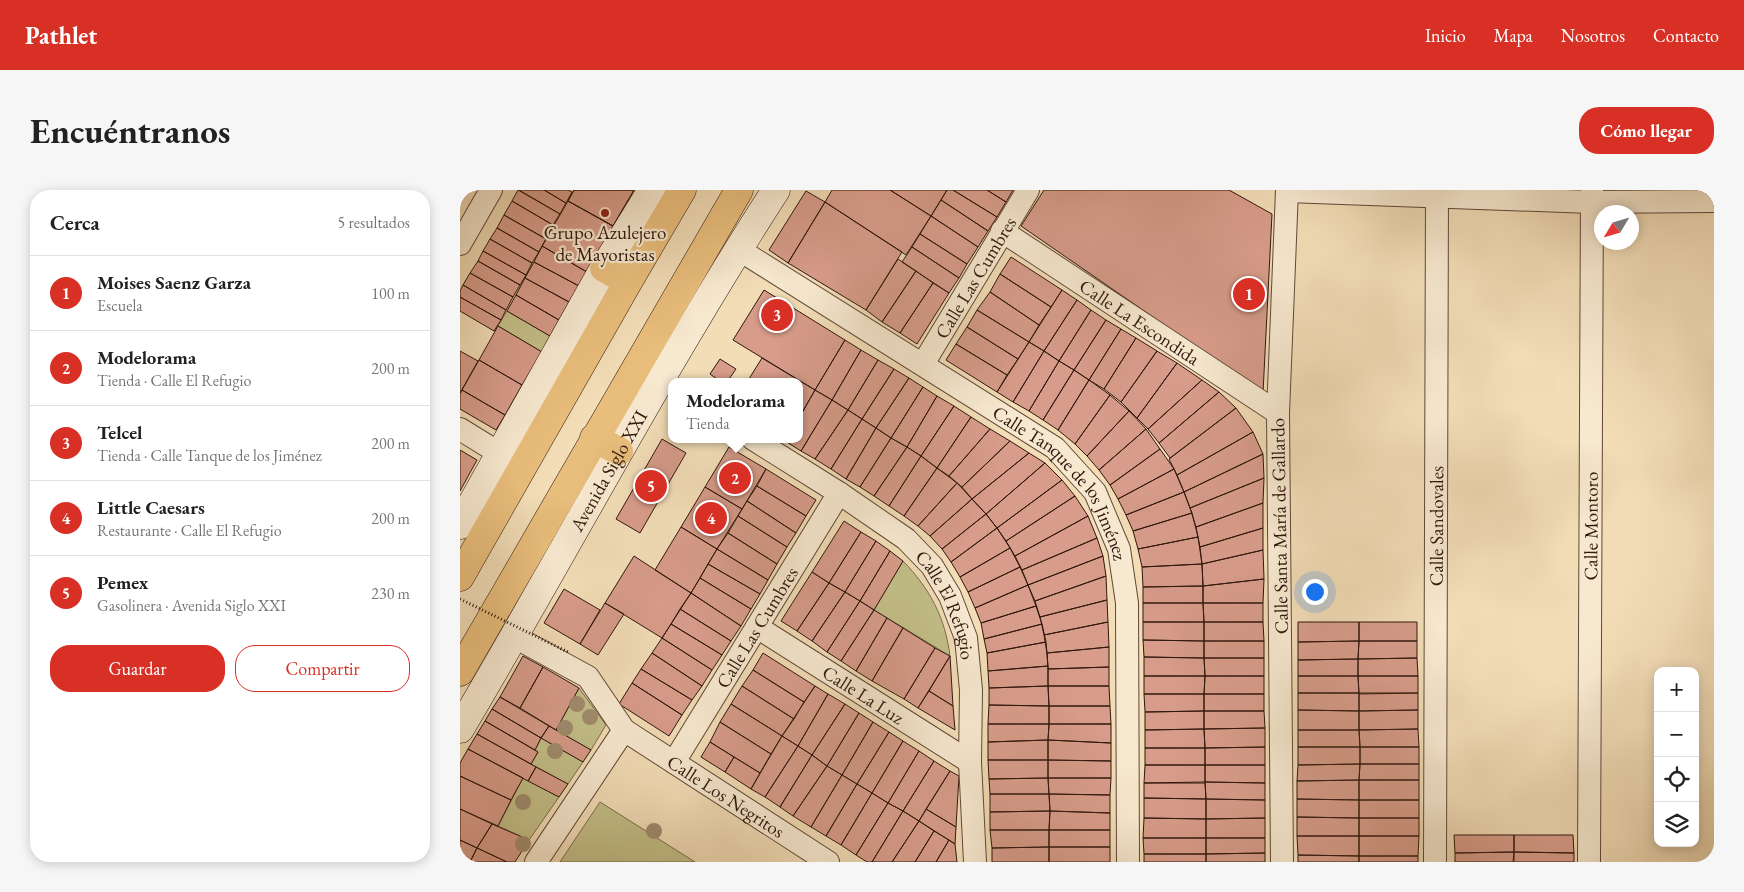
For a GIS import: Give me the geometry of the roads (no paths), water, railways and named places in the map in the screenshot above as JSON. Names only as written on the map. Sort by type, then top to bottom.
[{"type":"highway","points":[[460,577],[511,461],[628,282],[682,190]]},
{"type":"highway","name":"Avenida Siglo XXI","points":[[460,672],[739,190]]},
{"type":"highway","points":[[604,268],[628,282]]},
{"type":"highway","points":[[594,438],[619,451]]},
{"type":"street","points":[[460,525],[511,461],[604,268],[652,190]]},
{"type":"street","name":"Avenida Siglo XXI","points":[[670,378],[738,249],[776,190]]},
{"type":"street","name":"Calle Las Cumbres","points":[[923,364],[1028,190]]},
{"type":"street","points":[[460,244],[490,191]]},
{"type":"street","points":[[1287,191],[1592,196],[1714,201]]},
{"type":"street","name":"Calle Santa María de Gallardo","points":[[1282,862],[1278,414],[1287,191]]},
{"type":"street","name":"Calle Sandovales","points":[[1435,862],[1437,194]]},
{"type":"street","name":"Calle Montoro","points":[[1589,862],[1592,196]]},
{"type":"street","name":"Calle La Escondida","points":[[1002,231],[1278,414]]},
{"type":"street","name":"Calle Tanque de los Jiménez","points":[[738,249],[1055,448],[1095,492],[1119,548],[1127,603],[1128,862]]},
{"type":"street","name":"Avenida Siglo XXI","points":[[460,729],[515,637],[619,451],[666,385]]},
{"type":"street","points":[[460,429],[511,461]]},
{"type":"street","name":"Calle El Refugio","points":[[759,443],[906,539],[932,566],[950,596],[966,638],[971,690],[970,762],[975,862]]},
{"type":"street","name":"Calle Las Cumbres","points":[[674,762],[838,493]]},
{"type":"street","name":"Calle La Luz","points":[[757,627],[970,762]]},
{"type":"street","points":[[515,637],[588,677],[624,730],[536,862]]},
{"type":"street","name":"Calle Los Negritos","points":[[624,730],[828,862]]},
{"type":"place","name":"Grupo Azulejero de Mayoristas","points":[[605,213]]},
{"type":"place","name":"Moises Saenz Garza","points":[[1249,294]]},
{"type":"place","name":"Telcel","points":[[777,315]]},
{"type":"place","name":"Modelorama","points":[[735,478]]},
{"type":"place","name":"Pemex","points":[[651,486]]},
{"type":"place","name":"Little Caesars","points":[[711,518]]}]
